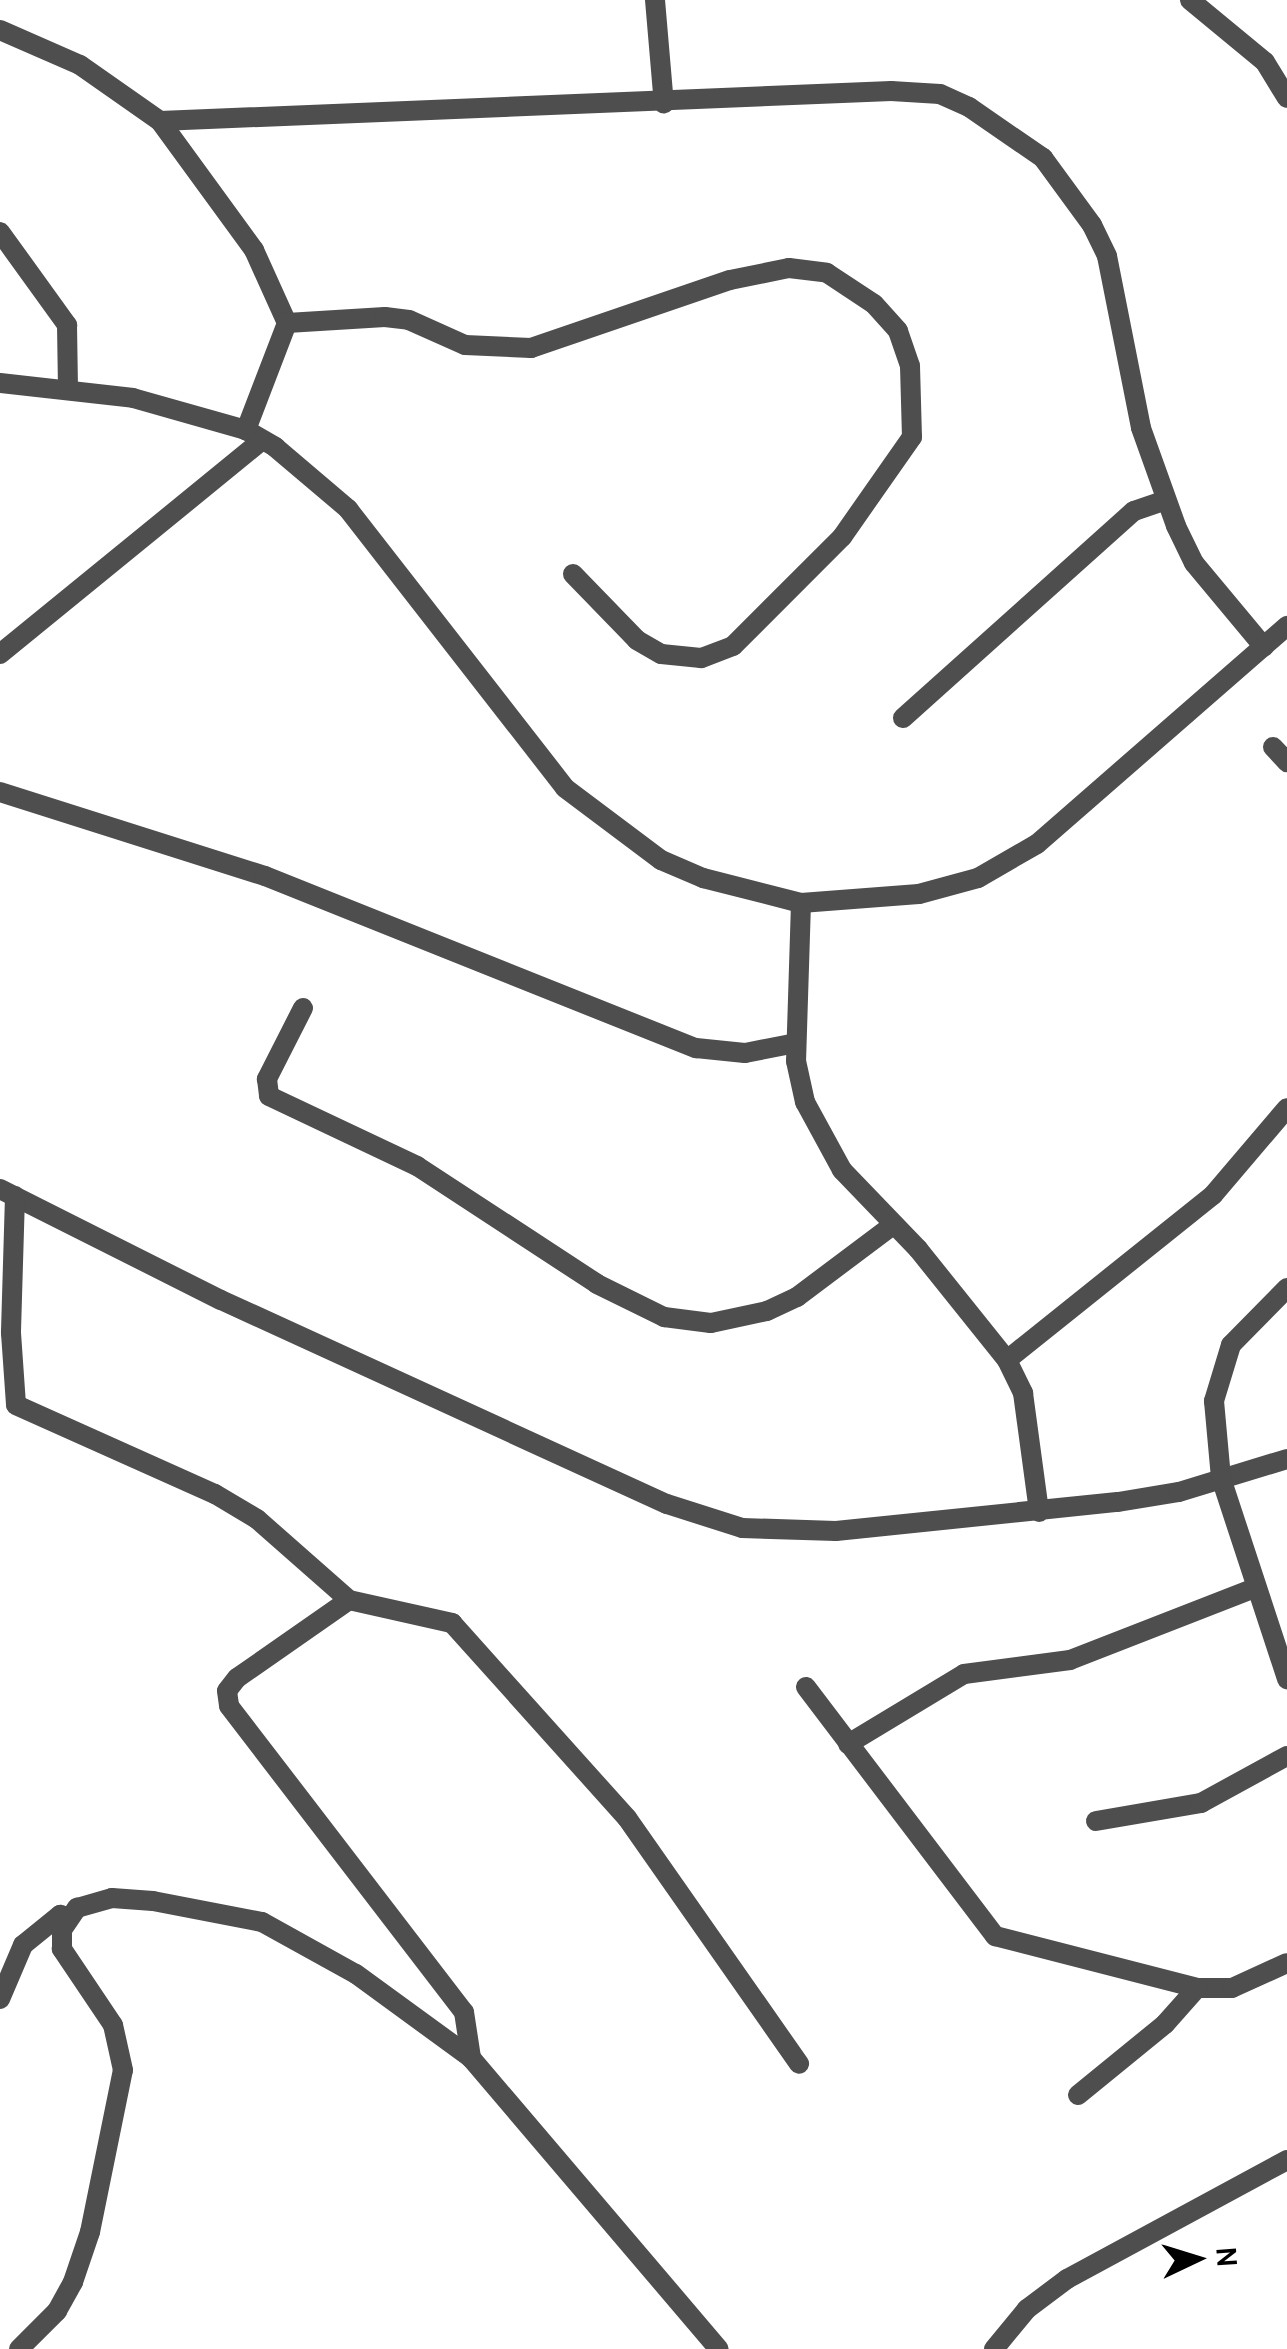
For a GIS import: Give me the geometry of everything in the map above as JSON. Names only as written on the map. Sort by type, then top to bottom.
[{"type":"street","points":[[655,0],[664,104]]},
{"type":"street","points":[[1190,0],[1265,62],[1287,98]]},
{"type":"street","points":[[0,30],[80,65],[160,120],[254,250],[288,323],[254,435],[0,654]]},
{"type":"street","points":[[160,120],[664,104],[892,91],[940,94],[996,122],[1044,158],[1107,256],[1141,428],[1166,500],[1194,563],[1264,647]]},
{"type":"street","points":[[0,232],[66,326],[68,389]]},
{"type":"street","points":[[288,323],[409,320],[464,345],[550,346],[730,280],[789,268],[827,273],[874,304],[898,331],[910,366],[912,437],[842,537],[732,646],[700,658],[661,654],[637,640],[573,574]]},
{"type":"street","points":[[0,383],[133,398],[254,435],[348,509],[565,788],[661,860],[704,878],[801,903],[919,894],[978,878],[1037,844],[1287,626]]},
{"type":"street","points":[[903,718],[1134,512],[1166,500]]},
{"type":"street","points":[[0,792],[266,876],[696,1048],[744,1052],[796,1043]]},
{"type":"street","points":[[801,903],[796,1043],[805,1102],[821,1139],[1007,1360],[1022,1393],[1039,1512]]},
{"type":"street","points":[[303,1008],[267,1079],[269,1096],[416,1166],[597,1284],[664,1317],[711,1323],[766,1312],[797,1297],[893,1225]]},
{"type":"street","points":[[1007,1360],[1213,1196],[1287,1108]]},
{"type":"street","points":[[799,2064],[650,1848],[482,1652],[452,1623],[431,1614],[349,1600],[257,1519],[215,1494],[16,1405],[8,1193],[221,1300],[667,1504],[724,1522],[836,1532],[1039,1512],[1179,1492],[1287,1459]]},
{"type":"street","points":[[1287,1288],[1231,1345],[1220,1374],[1214,1437],[1221,1478],[1287,1679]]},
{"type":"street","points":[[848,1744],[964,1674],[1070,1660],[1255,1588]]},
{"type":"street","points":[[349,1600],[237,1678],[227,1691],[229,1706],[464,2012],[471,2058]]},
{"type":"street","points":[[806,1688],[995,1936],[1197,1988],[1232,1988],[1287,1963]]},
{"type":"street","points":[[1096,1821],[1201,1803],[1287,1756]]},
{"type":"street","points":[[0,2000],[23,1945],[60,1915],[69,1917],[112,1898],[202,1906],[262,1922],[356,1974],[471,2058],[720,2349]]},
{"type":"street","points":[[18,2349],[57,2311],[73,2282],[90,2232],[123,2070],[112,2026],[62,1949],[69,1917]]},
{"type":"street","points":[[1078,2095],[1166,2024],[1197,1988]]},
{"type":"street","points":[[994,2349],[1027,2310],[1066,2278],[1287,2160]]}]
